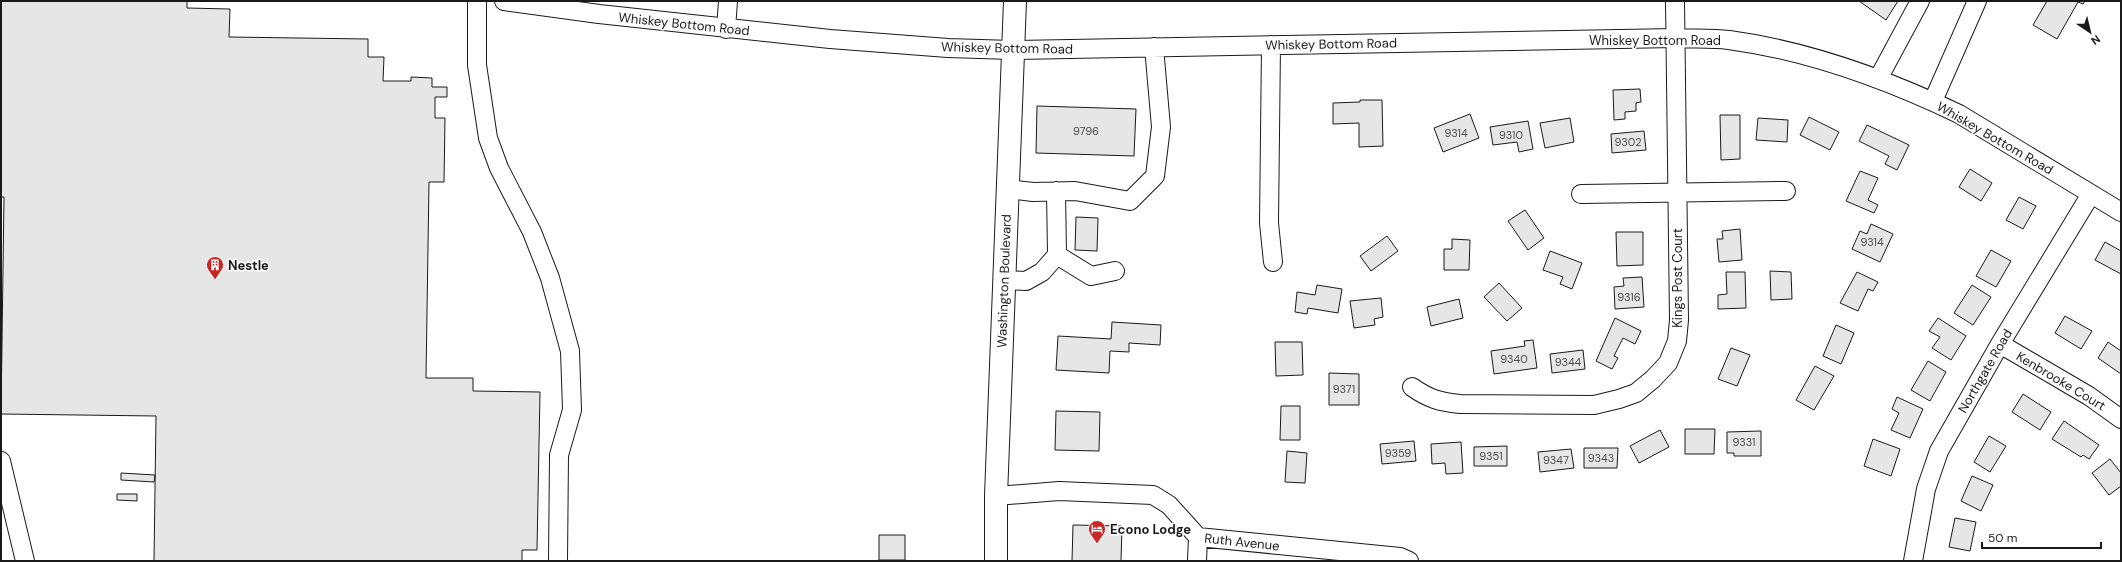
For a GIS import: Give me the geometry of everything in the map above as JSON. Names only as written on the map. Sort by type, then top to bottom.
[{"type":"main road","name":"Washington Boulevard","points":[[996,561],[996,496],[1015,1]]},
{"type":"street","points":[[477,1],[477,65],[488,138],[498,168],[532,232],[550,278],[570,351],[573,394],[572,410],[559,455],[558,561]]},
{"type":"street","name":"Whiskey Bottom Road","points":[[504,1],[533,3],[726,29],[898,45],[1012,50],[1675,38],[1728,40],[1770,47],[1823,59],[1878,79],[1933,102],[1960,114],[2121,212]]},
{"type":"street","points":[[726,29],[728,1]]},
{"type":"street","name":"Kings Post Court","points":[[1412,387],[1425,396],[1442,402],[1460,404],[1594,405],[1619,399],[1636,392],[1653,379],[1668,363],[1677,341],[1679,320],[1675,1]]},
{"type":"street","points":[[1878,79],[1920,1]]},
{"type":"street","points":[[1933,102],[1977,1]]},
{"type":"street","points":[[1271,45],[1269,223],[1273,262]]},
{"type":"street","points":[[1007,190],[1075,191],[1130,201],[1155,176],[1161,127],[1154,47]]},
{"type":"street","points":[[1004,280],[1026,281],[1042,272],[1057,255],[1056,191]]},
{"type":"street","points":[[1581,194],[1786,191]]},
{"type":"street","name":"Northgate Road","points":[[1913,561],[1926,489],[1939,451],[2000,344],[2091,194]]},
{"type":"street","points":[[1057,255],[1091,276],[1115,271]]},
{"type":"street","name":"Kenbrooke Court","points":[[2000,344],[2089,396],[2121,419]]},
{"type":"street","points":[[1,461],[26,561]]},
{"type":"street","name":"Ruth Avenue","points":[[996,496],[1059,491],[1153,494],[1169,505],[1198,537],[1400,557],[1409,561]]},
{"type":"street","points":[[1197,561],[1198,537]]},
{"type":"building","name":"Nestle","points":[[1,1],[187,1],[187,8],[230,9],[229,37],[368,39],[368,57],[384,57],[383,81],[411,81],[411,77],[432,78],[432,87],[447,87],[447,97],[435,97],[435,118],[445,118],[444,182],[429,182],[426,378],[473,378],[473,391],[540,392],[537,550],[522,550],[522,561],[154,561],[156,416],[1,414],[4,197],[1,197]]},
{"type":"building","points":[[1859,1],[1898,1],[1886,20]]},
{"type":"building","points":[[2047,1],[2085,1],[2083,4],[2078,2],[2057,39],[2033,25]]},
{"type":"building","points":[[1640,89],[1641,102],[1636,103],[1636,111],[1625,112],[1625,119],[1614,120],[1613,90]]},
{"type":"building","points":[[1360,100],[1382,100],[1383,146],[1359,147],[1359,123],[1333,124],[1333,103],[1360,102]]},
{"type":"building","points":[[1037,106],[1136,109],[1134,156],[1036,153]]},
{"type":"building","points":[[1470,114],[1479,138],[1443,152],[1434,128]]},
{"type":"building","points":[[1720,115],[1740,115],[1740,159],[1721,160]]},
{"type":"building","points":[[1809,117],[1839,132],[1830,150],[1800,135]]},
{"type":"building","points":[[1570,118],[1574,142],[1545,148],[1540,123]]},
{"type":"building","points":[[1758,118],[1788,120],[1787,142],[1756,140]]},
{"type":"building","points":[[1528,121],[1533,149],[1519,152],[1517,142],[1493,145],[1490,127]]},
{"type":"building","points":[[1867,125],[1909,145],[1897,170],[1885,164],[1889,156],[1859,141]]},
{"type":"building","points":[[1644,131],[1646,150],[1612,153],[1611,134]]},
{"type":"building","points":[[1970,169],[1992,183],[1981,201],[1959,187]]},
{"type":"building","points":[[1860,171],[1878,178],[1868,200],[1878,205],[1874,213],[1846,201]]},
{"type":"building","points":[[2019,197],[2036,206],[2023,229],[2006,220]]},
{"type":"building","points":[[1525,210],[1544,238],[1528,250],[1508,221]]},
{"type":"building","points":[[1076,217],[1098,218],[1097,251],[1075,250]]},
{"type":"building","points":[[1871,224],[1893,234],[1880,262],[1852,249],[1860,231],[1867,234]]},
{"type":"building","points":[[1740,229],[1742,260],[1719,262],[1717,239],[1723,239],[1722,231]]},
{"type":"building","points":[[1616,232],[1643,232],[1643,265],[1617,266]]},
{"type":"building","points":[[1387,236],[1398,251],[1371,271],[1360,256]]},
{"type":"building","points":[[1452,239],[1470,240],[1469,270],[1444,270],[1444,249],[1452,249]]},
{"type":"building","points":[[2105,242],[2121,251],[2121,274],[2095,260]]},
{"type":"building","points":[[1991,250],[2011,261],[1996,287],[1976,276]]},
{"type":"building","points":[[1550,251],[1582,263],[1572,289],[1560,284],[1563,277],[1543,270]]},
{"type":"building","points":[[1770,271],[1791,272],[1792,299],[1771,300]]},
{"type":"building","points":[[1726,272],[1745,272],[1746,308],[1718,309],[1718,295],[1727,294]]},
{"type":"building","points":[[1857,272],[1878,282],[1873,291],[1868,289],[1858,311],[1840,303]]},
{"type":"building","points":[[1642,277],[1644,307],[1615,309],[1614,287],[1624,286],[1623,278]]},
{"type":"building","points":[[1499,283],[1522,308],[1507,321],[1484,297]]},
{"type":"building","points":[[1317,285],[1342,289],[1338,313],[1308,308],[1307,314],[1295,312],[1297,292],[1315,295]]},
{"type":"building","points":[[1972,285],[1991,297],[1973,325],[1954,313]]},
{"type":"building","points":[[1381,298],[1383,317],[1374,319],[1375,325],[1354,328],[1350,301]]},
{"type":"building","points":[[1459,299],[1463,318],[1431,326],[1427,307]]},
{"type":"building","points":[[2065,316],[2092,331],[2081,349],[2055,333]]},
{"type":"building","points":[[1615,318],[1641,331],[1635,344],[1623,338],[1614,356],[1618,358],[1612,369],[1596,361]]},
{"type":"building","points":[[1938,318],[1966,336],[1951,360],[1932,348],[1940,337],[1929,331]]},
{"type":"building","points":[[1112,322],[1161,325],[1160,345],[1129,343],[1129,352],[1110,351],[1109,373],[1056,370],[1058,336],[1111,339]]},
{"type":"building","points":[[1836,325],[1854,333],[1841,364],[1823,356]]},
{"type":"building","points":[[1533,340],[1537,368],[1494,374],[1491,351],[1525,346],[1524,341]]},
{"type":"building","points":[[1275,342],[1302,342],[1303,375],[1276,376]]},
{"type":"building","points":[[2108,342],[2121,351],[2121,374],[2098,358]]},
{"type":"building","points":[[1731,348],[1750,355],[1737,386],[1718,379]]},
{"type":"building","points":[[1583,350],[1585,369],[1552,373],[1550,354]]},
{"type":"building","points":[[1928,361],[1946,372],[1930,401],[1911,390]]},
{"type":"building","points":[[1815,366],[1834,376],[1814,410],[1796,400]]},
{"type":"building","points":[[1329,373],[1359,374],[1359,405],[1329,405]]},
{"type":"building","points":[[2023,394],[2051,412],[2040,430],[2012,412]]},
{"type":"building","points":[[1897,397],[1923,409],[1910,438],[1891,430],[1899,413],[1892,409]]},
{"type":"building","points":[[1281,406],[1300,406],[1300,440],[1280,440]]},
{"type":"building","points":[[1056,411],[1100,412],[1099,451],[1055,450]]},
{"type":"building","points":[[2064,421],[2099,445],[2089,459],[2083,455],[2081,457],[2052,439]]},
{"type":"building","points":[[1685,429],[1715,429],[1714,454],[1685,454]]},
{"type":"building","points":[[1660,430],[1669,447],[1639,463],[1630,446]]},
{"type":"building","points":[[1761,431],[1761,456],[1734,456],[1734,453],[1727,453],[1727,432]]},
{"type":"building","points":[[1989,436],[2006,446],[1990,472],[1974,462]]},
{"type":"building","points":[[1873,439],[1900,449],[1891,476],[1864,466]]},
{"type":"building","points":[[1414,441],[1416,461],[1382,464],[1380,444]]},
{"type":"building","points":[[1461,442],[1463,473],[1446,474],[1445,463],[1432,464],[1431,444]]},
{"type":"building","points":[[1507,446],[1507,466],[1474,466],[1474,447]]},
{"type":"building","points":[[1584,448],[1618,448],[1617,468],[1584,468]]},
{"type":"building","points":[[1571,449],[1574,468],[1540,472],[1538,452]]},
{"type":"building","points":[[1287,451],[1307,453],[1305,483],[1285,482]]},
{"type":"building","points":[[2110,459],[2121,473],[2121,486],[2109,495],[2092,473]]},
{"type":"building","points":[[121,473],[155,475],[154,482],[121,480]]},
{"type":"building","points":[[1972,476],[1993,485],[1981,511],[1961,501]]},
{"type":"building","points":[[117,494],[137,494],[137,501],[117,500]]},
{"type":"building","points":[[1955,518],[1976,522],[1970,551],[1949,547]]},
{"type":"building","name":"Econo Lodge","points":[[1073,525],[1122,526],[1121,561],[1072,561]]},
{"type":"building","points":[[879,535],[905,535],[905,560],[879,560]]},
{"type":"place","name":"Nestle","points":[[215,280]]},
{"type":"place","name":"Econo Lodge","points":[[1097,544]]}]
